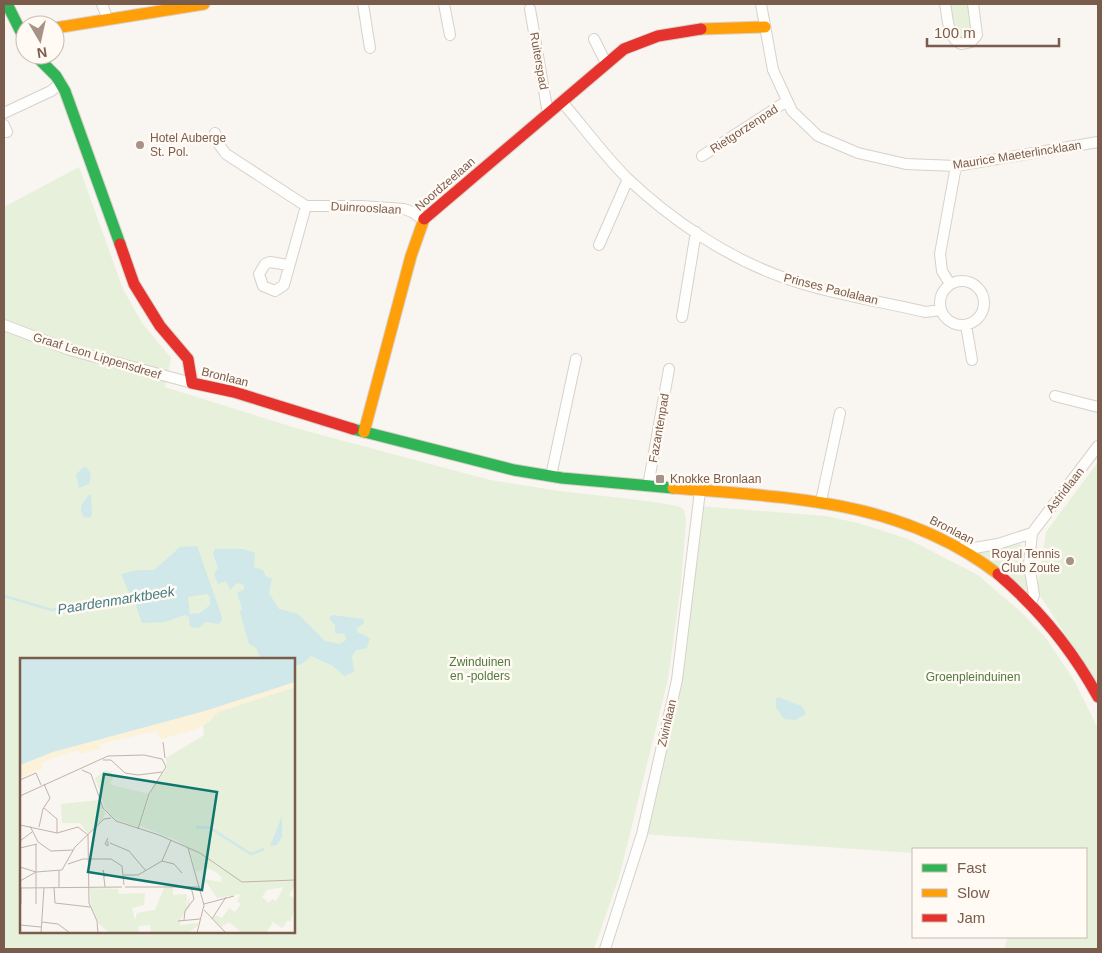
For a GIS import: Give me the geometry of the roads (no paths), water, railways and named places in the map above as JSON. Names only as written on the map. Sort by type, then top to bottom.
[{"type":"street","points":[[7,4],[15,19]]},
{"type":"street","points":[[102,4],[108,20]]},
{"type":"street","points":[[65,26],[204,4]]},
{"type":"street","points":[[362,4],[370,48]]},
{"type":"street","points":[[444,4],[450,35]]},
{"type":"street","name":"Maurice Maeterlincklaan","points":[[761,4],[773,70],[792,111],[818,136],[858,153],[906,164],[956,166],[1098,142]]},
{"type":"street","points":[[946,4],[950,32],[954,40],[961,44],[971,42],[976,35],[973,4]]},
{"type":"street","name":"Ruiterspad","points":[[530,9],[548,114]]},
{"type":"street","name":"Noordzeelaan","points":[[364,432],[423,220],[606,64],[637,42],[662,34],[765,27]]},
{"type":"street","points":[[594,40],[606,64]]},
{"type":"street","name":"Bronlaan","points":[[44,65],[61,84],[73,109],[134,284],[156,321],[188,359],[192,383],[234,392],[364,432],[474,462],[551,476],[821,501],[861,510],[913,526],[957,547],[1004,578],[1056,629],[1087,673],[1098,697]]},
{"type":"street","points":[[4,114],[51,91],[61,84]]},
{"type":"street","name":"Rietgorzenpad","points":[[702,156],[787,101]]},
{"type":"street","name":"Prinses Paolalaan","points":[[562,102],[628,178],[676,219],[747,262],[785,278],[926,312],[941,310]]},
{"type":"street","points":[[216,133],[217,142],[226,154],[306,206],[288,265]]},
{"type":"street","points":[[950,284],[942,271],[940,254],[956,166]]},
{"type":"street","points":[[599,245],[628,178]]},
{"type":"street","name":"Duinrooslaan","points":[[306,206],[361,206],[404,210],[412,212],[423,220]]},
{"type":"street","points":[[682,317],[696,232]]},
{"type":"street","points":[[964,280],[977,286],[982,291],[985,305],[983,312],[973,322],[966,325],[951,322],[941,310],[941,295],[950,284],[964,280]]},
{"type":"street","name":"Graaf Leon Lippensdreef","points":[[4,325],[70,350],[192,383]]},
{"type":"street","points":[[966,325],[972,360]]},
{"type":"street","points":[[551,476],[576,359]]},
{"type":"street","name":"Fazantenpad","points":[[648,486],[669,369]]},
{"type":"street","points":[[1055,396],[1098,407]]},
{"type":"street","points":[[821,501],[840,413]]},
{"type":"street","name":"Astridlaan","points":[[1032,533],[1098,446]]},
{"type":"street","name":"Zwinlaan","points":[[605,949],[642,834],[677,680],[700,491]]},
{"type":"street","points":[[957,547],[974,548],[998,544],[1032,533],[1030,564],[1034,595],[1031,603]]},
{"type":"water","points":[[85,466],[91,476],[90,481],[89,484],[79,488],[76,474]]},
{"type":"water","points":[[89,495],[91,495],[92,515],[89,518],[83,516],[81,507]]},
{"type":"water","points":[[197,546],[221,614],[222,620],[219,624],[205,622],[199,628],[190,627],[189,617],[185,615],[165,622],[142,623],[133,597],[130,595],[121,574],[137,570],[154,570],[180,547]],"holes":[[[207,594],[210,597],[210,605],[200,613],[190,614],[188,597]]]},
{"type":"water","points":[[215,549],[243,549],[255,553],[254,567],[263,570],[266,576],[272,579],[269,593],[279,609],[298,614],[325,641],[340,644],[346,640],[345,634],[335,633],[335,625],[329,619],[332,615],[363,619],[364,623],[357,628],[357,632],[370,638],[367,648],[356,650],[352,656],[354,672],[344,676],[333,666],[311,656],[302,664],[295,666],[295,658],[261,658],[256,648],[249,644],[240,612],[242,609],[237,593],[244,589],[244,585],[237,583],[230,590],[226,581],[218,584],[214,574],[218,568],[213,554]]},
{"type":"water","points":[[778,697],[802,706],[806,714],[795,720],[784,719],[776,708],[776,699]]},
{"type":"waterway","name":"Paardenmarktbeek","points":[[4,596],[52,610],[135,597]]},
{"type":"place","name":"Hotel Auberge St. Pol.","points":[[140,145]]},
{"type":"place","name":"Knokke Bronlaan","points":[[660,479]]},
{"type":"place","name":"Royal Tennis Club Zoute","points":[[1070,561]]},
{"type":"park label","name":"Zwinduinen en -polders","points":[[480,669]]},
{"type":"park label","name":"Groenpleinduinen","points":[[973,677]]}]
